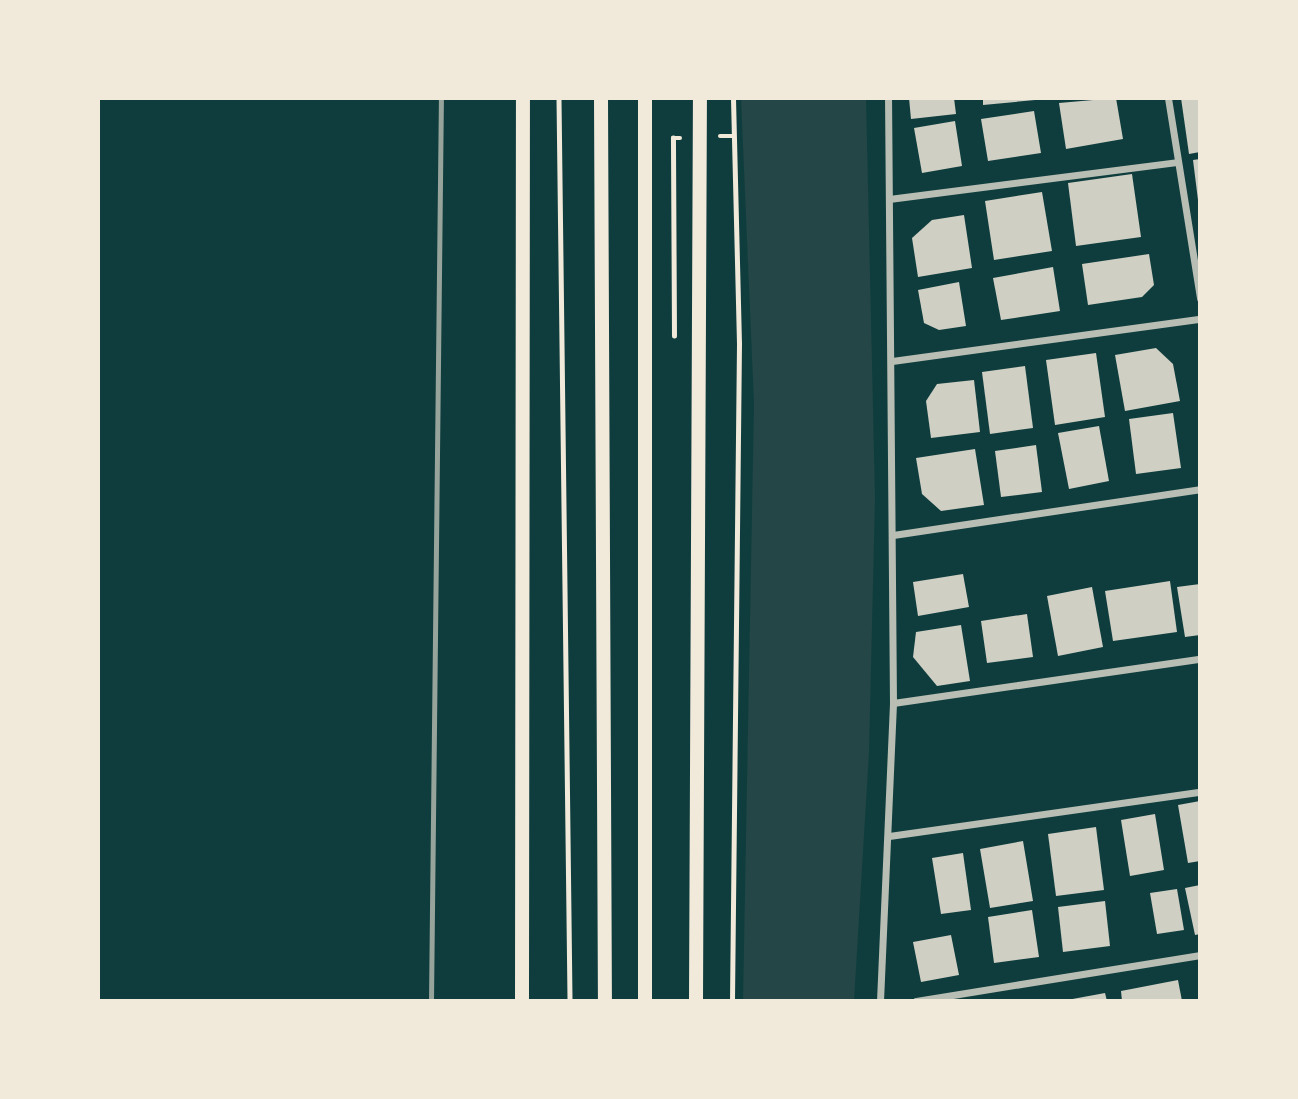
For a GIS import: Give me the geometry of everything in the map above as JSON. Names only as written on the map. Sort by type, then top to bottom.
[{"type":"main road","points":[[522,1001],[523,98]]},
{"type":"main road","points":[[601,98],[605,1001]]},
{"type":"main road","points":[[645,98],[645,1001]]},
{"type":"main road","points":[[696,1001],[700,98]]},
{"type":"street","points":[[880,1001],[893,704],[888,98]]},
{"type":"street","points":[[1168,98],[1200,298]]},
{"type":"street","points":[[889,199],[1177,162]]},
{"type":"street","points":[[892,361],[1200,319]]},
{"type":"street","points":[[893,534],[1200,489]]},
{"type":"street","points":[[893,704],[1200,659]]},
{"type":"street","points":[[889,836],[1200,792]]},
{"type":"street","points":[[916,1001],[1200,955]]},
{"type":"path","points":[[559,98],[570,1001]]},
{"type":"path","points":[[732,1001],[739,357],[733,98]]},
{"type":"shaded area","points":[[741,98],[866,98],[875,498],[869,752],[854,1001],[743,1001],[754,404]]},
{"type":"building","points":[[909,98],[954,98],[956,114],[911,119]]},
{"type":"building","points":[[983,98],[1034,98],[1035,100],[983,105]]},
{"type":"building","points":[[1116,98],[1123,139],[1066,149],[1059,103]]},
{"type":"building","points":[[1181,98],[1200,98],[1200,152],[1189,154]]},
{"type":"building","points":[[1034,111],[1041,153],[988,161],[981,119]]},
{"type":"building","points":[[955,121],[962,166],[922,173],[914,128]]},
{"type":"building","points":[[1200,159],[1200,200],[1198,200],[1193,160]]},
{"type":"building","points":[[1132,174],[1141,237],[1076,246],[1068,183]]},
{"type":"building","points":[[1042,192],[1052,251],[994,260],[985,201]]},
{"type":"building","points":[[964,215],[972,268],[918,277],[912,238],[932,220]]},
{"type":"building","points":[[1149,254],[1154,285],[1142,297],[1088,305],[1082,264]]},
{"type":"building","points":[[1053,267],[1060,311],[1001,320],[993,278]]},
{"type":"building","points":[[959,282],[966,326],[939,330],[924,323],[918,290]]},
{"type":"building","points":[[1156,348],[1173,364],[1180,401],[1125,411],[1115,355]]},
{"type":"building","points":[[1096,353],[1105,417],[1055,425],[1046,360]]},
{"type":"building","points":[[1025,366],[1033,428],[990,434],[982,372]]},
{"type":"building","points":[[974,380],[980,432],[931,438],[926,401],[937,384]]},
{"type":"building","points":[[1173,413],[1181,468],[1136,474],[1129,419]]},
{"type":"building","points":[[1099,426],[1109,481],[1069,489],[1058,433]]},
{"type":"building","points":[[1036,445],[1042,492],[1001,497],[995,451]]},
{"type":"building","points":[[975,449],[984,505],[941,511],[922,494],[916,458]]},
{"type":"building","points":[[963,574],[969,607],[918,616],[913,582]]},
{"type":"building","points":[[1170,581],[1177,632],[1113,641],[1105,591]]},
{"type":"building","points":[[1200,584],[1200,635],[1185,637],[1177,587]]},
{"type":"building","points":[[1092,587],[1103,647],[1058,656],[1047,596]]},
{"type":"building","points":[[1027,614],[1033,657],[987,663],[981,621]]},
{"type":"building","points":[[961,625],[970,681],[937,686],[913,657],[916,632]]},
{"type":"building","points":[[1200,801],[1200,861],[1188,863],[1178,805]]},
{"type":"building","points":[[1155,814],[1164,870],[1130,876],[1121,820]]},
{"type":"building","points":[[1096,827],[1104,890],[1056,896],[1048,834]]},
{"type":"building","points":[[1023,841],[1033,901],[990,908],[980,849]]},
{"type":"building","points":[[963,853],[971,910],[941,914],[932,858]]},
{"type":"building","points":[[1200,885],[1200,934],[1195,935],[1185,888]]},
{"type":"building","points":[[1177,889],[1184,930],[1157,934],[1150,893]]},
{"type":"building","points":[[1105,901],[1110,946],[1063,952],[1058,907]]},
{"type":"building","points":[[1032,910],[1039,957],[994,963],[988,917]]},
{"type":"building","points":[[951,935],[959,975],[921,982],[913,942]]},
{"type":"building","points":[[1178,980],[1182,1001],[1122,1001],[1121,991]]},
{"type":"building","points":[[1105,993],[1107,1001],[1067,1001],[1067,1000]]},
{"type":"railway","points":[[431,1001],[441,98]]}]
